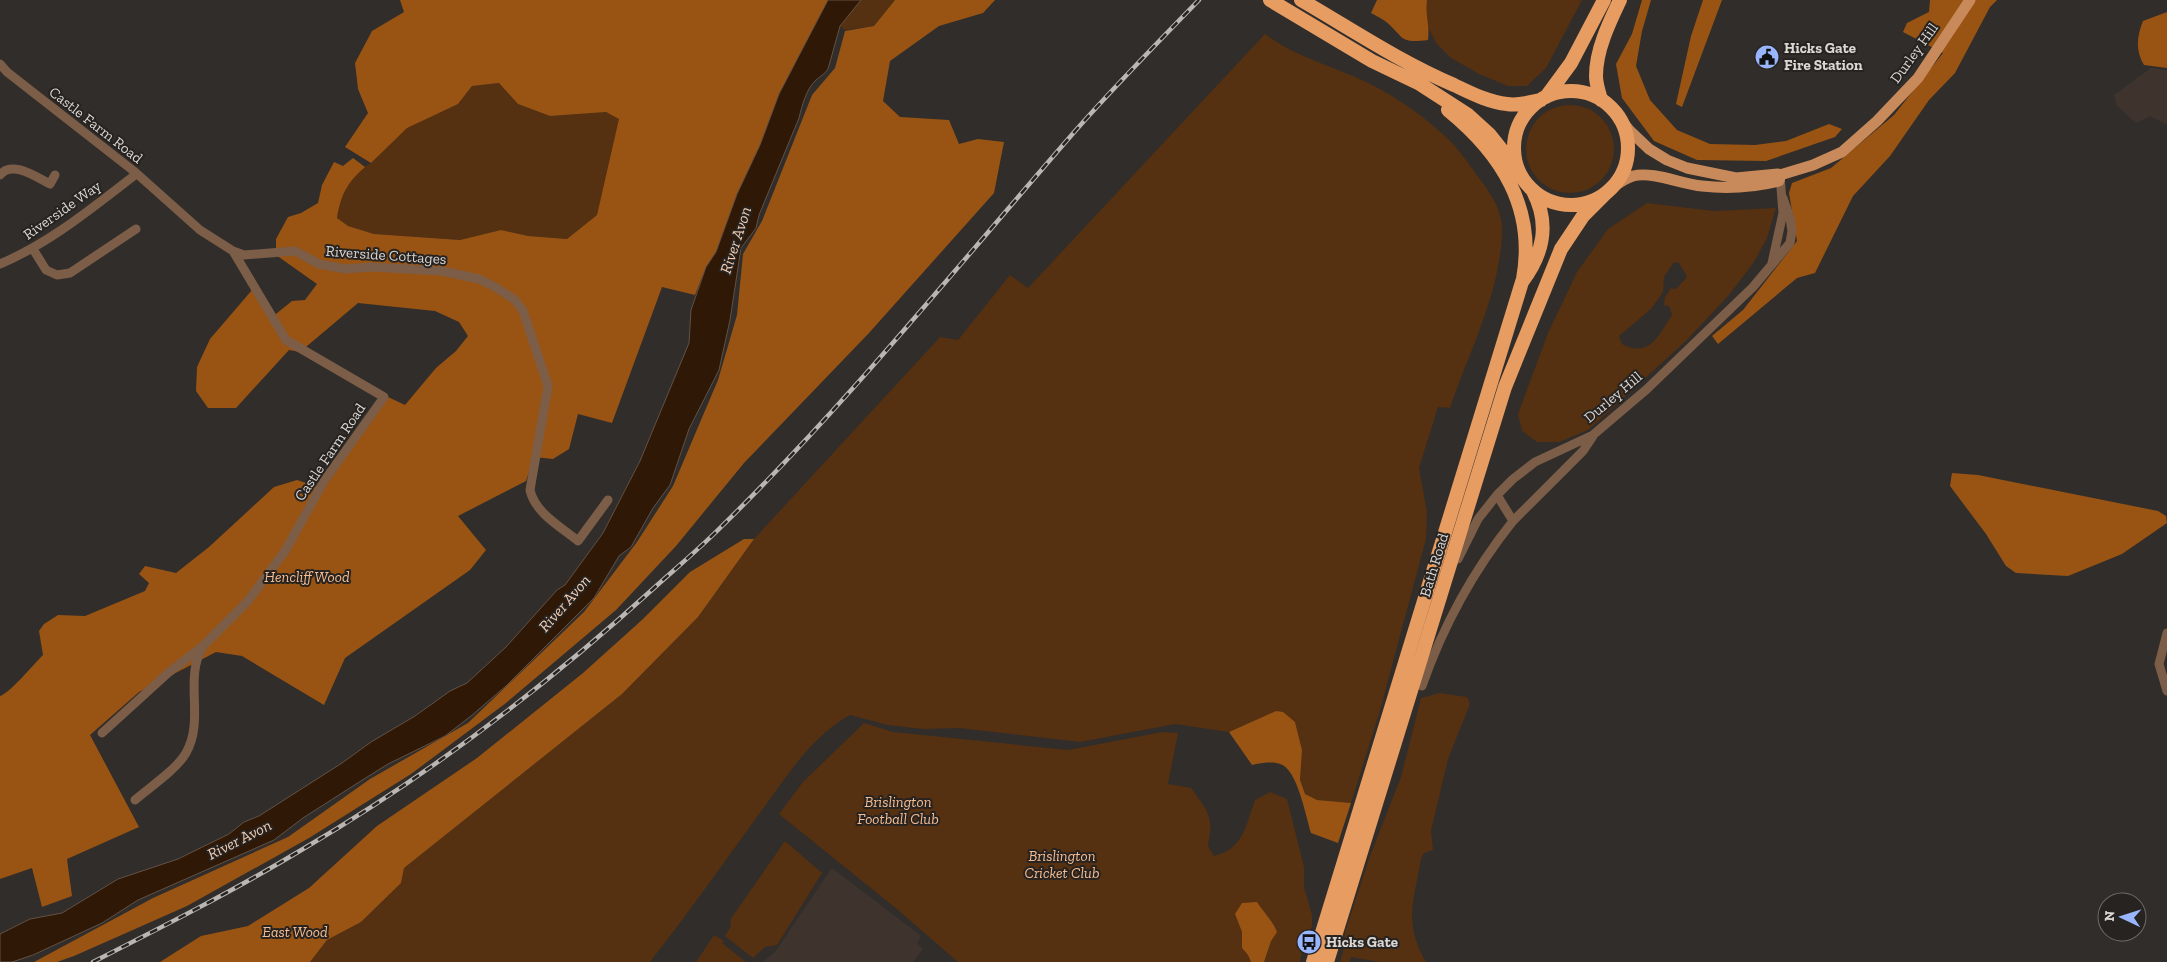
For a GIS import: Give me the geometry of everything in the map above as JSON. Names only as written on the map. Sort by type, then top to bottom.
[{"type":"highway","points":[[1270,0],[1372,60],[1383,64],[1437,94],[1479,124],[1533,191],[1551,201],[1567,205],[1585,203],[1609,190],[1624,169],[1628,149],[1625,130],[1617,115],[1601,100],[1576,91],[1564,92],[1517,105],[1491,101],[1428,74],[1301,0]]},
{"type":"highway","points":[[1520,173],[1515,148],[1516,137],[1526,116],[1572,63],[1604,0]]},
{"type":"highway","points":[[1601,100],[1596,78],[1597,63],[1605,34],[1620,0]]},
{"type":"highway","points":[[1383,64],[1452,114],[1471,131],[1498,162],[1517,196],[1523,214],[1527,243],[1522,282]]},
{"type":"highway","name":"Bath Road","points":[[1313,962],[1336,911],[1442,594],[1502,396],[1561,249],[1576,225],[1609,190]]},
{"type":"highway","name":"Bath Road","points":[[1327,962],[1336,911],[1522,282],[1533,268],[1544,231],[1541,209],[1533,191]]},
{"type":"main road","name":"Durley Hill","points":[[1780,176],[1804,169],[1842,152],[1877,121],[1918,78],[1970,0]]},
{"type":"main road","points":[[1609,190],[1631,176],[1640,175],[1649,175],[1682,184],[1703,187],[1750,186],[1779,181],[1780,176],[1778,174],[1736,178],[1686,168],[1667,160],[1649,149],[1629,130],[1617,115]]},
{"type":"street","name":"Castle Farm Road","points":[[0,64],[7,72],[135,172],[200,230],[234,251],[286,340],[384,397],[324,481],[285,551],[247,602],[203,646],[168,673],[102,733]]},
{"type":"street","points":[[0,175],[3,171],[11,168],[18,169],[50,184],[55,175]]},
{"type":"street","name":"Riverside Way","points":[[0,264],[33,249],[71,224],[135,175],[135,172]]},
{"type":"street","name":"Durley Hill","points":[[1442,594],[1478,519],[1497,495],[1535,462],[1594,435],[1647,389],[1753,287],[1772,263],[1784,252],[1790,243],[1792,231],[1783,198],[1780,176]]},
{"type":"street","name":"Durley Hill","points":[[1772,263],[1773,249],[1781,227],[1783,198]]},
{"type":"street","points":[[33,249],[46,270],[56,274],[70,273],[136,229]]},
{"type":"street","name":"Riverside Cottages","points":[[234,251],[244,255],[295,252],[320,264],[345,268],[371,267],[442,271],[479,279],[515,300],[523,312],[548,386],[530,490],[532,497],[541,510],[578,541],[608,500]]},
{"type":"street","points":[[1422,686],[1436,645],[1451,613],[1513,521],[1583,451],[1594,435]]},
{"type":"street","points":[[1497,495],[1513,521]]},
{"type":"street","points":[[2167,633],[2160,664],[2167,691]]},
{"type":"street","name":"Castle Farm Road","points":[[135,800],[186,754],[193,739],[195,725],[194,675],[198,656],[203,646]]},
{"type":"shaded area","points":[[2151,68],[2167,70],[2167,125],[2150,116],[2136,123],[2117,106],[2114,95]]},
{"type":"shaded area","points":[[832,868],[921,936],[917,943],[923,949],[913,962],[763,962],[775,952]]},
{"type":"green space","name":"Hencliff Wood","points":[[400,0],[828,0],[779,94],[760,145],[737,194],[716,252],[706,267],[695,295],[662,287],[612,423],[578,414],[569,449],[553,459],[534,457],[526,481],[458,516],[486,550],[470,570],[345,658],[324,705],[242,656],[216,652],[139,692],[90,735],[139,827],[67,859],[72,896],[42,907],[32,868],[0,879],[0,696],[15,684],[43,655],[39,631],[44,624],[58,615],[85,616],[145,591],[149,583],[139,574],[145,566],[176,573],[209,547],[274,487],[297,480],[322,488],[388,397],[405,405],[436,368],[456,351],[468,336],[459,322],[435,311],[358,303],[300,352],[289,350],[236,408],[208,408],[196,391],[197,367],[210,339],[252,290],[271,318],[292,301],[305,300],[317,284],[276,255],[276,239],[288,217],[301,213],[318,203],[322,185],[334,162],[343,166],[353,158],[365,167],[346,190],[337,218],[348,226],[374,234],[460,240],[501,230],[528,236],[567,239],[597,215],[619,119],[606,112],[550,116],[518,104],[499,83],[472,86],[458,104],[407,128],[371,163],[345,147],[368,113],[358,89],[355,63],[372,31],[404,12]]},
{"type":"green space","points":[[861,0],[895,0],[874,26],[845,30],[840,26]]},
{"type":"green space","points":[[895,0],[995,0],[983,13],[939,26],[890,61],[883,101],[900,117],[949,120],[959,144],[978,139],[1004,142],[994,193],[869,333],[744,463],[676,546],[616,610],[506,703],[411,774],[309,838],[187,906],[74,956],[57,962],[34,962],[153,898],[288,837],[370,779],[468,723],[584,612],[637,542],[673,486],[718,380],[737,315],[743,254],[762,221],[812,95],[835,68],[845,31],[874,26]]},
{"type":"green space","points":[[1377,0],[1427,0],[1428,40],[1406,40],[1385,21],[1371,13]]},
{"type":"green space","points":[[1427,0],[1582,0],[1546,68],[1527,86],[1508,86],[1479,74],[1451,58],[1436,43],[1425,15]]},
{"type":"green space","points":[[1642,0],[1651,0],[1642,31],[1636,66],[1650,100],[1677,130],[1710,144],[1755,145],[1786,141],[1829,124],[1842,129],[1835,137],[1766,161],[1697,160],[1654,141],[1622,98],[1616,64],[1632,34]]},
{"type":"green space","points":[[1703,0],[1722,0],[1682,107],[1676,104],[1691,36]]},
{"type":"green space","points":[[1930,0],[1997,0],[1990,7],[1955,73],[1929,100],[1890,156],[1853,196],[1815,273],[1797,278],[1718,344],[1712,336],[1743,310],[1797,241],[1789,193],[1792,183],[1831,168],[1894,115],[1943,53],[1903,32],[1907,23],[1929,12]]},
{"type":"green space","points":[[2167,12],[2167,68],[2144,65],[2138,48],[2139,32],[2143,21]]},
{"type":"green space","points":[[1265,34],[1297,53],[1387,93],[1443,134],[1464,157],[1495,202],[1502,226],[1500,258],[1482,323],[1450,408],[1438,407],[1419,468],[1427,512],[1426,539],[1379,714],[1351,803],[1316,800],[1305,794],[1300,780],[1302,750],[1295,722],[1276,711],[1229,732],[1175,724],[1080,742],[959,728],[923,729],[888,725],[850,715],[821,736],[808,749],[650,962],[310,962],[327,940],[361,922],[401,883],[404,868],[622,694],[698,617],[754,539],[940,337],[958,340],[1010,275],[1028,288]]},
{"type":"green space","points":[[499,83],[518,104],[550,116],[606,112],[620,119],[597,215],[567,239],[528,236],[501,230],[461,240],[374,234],[348,226],[337,218],[344,193],[352,179],[407,127],[458,104],[472,86]]},
{"type":"green space","points":[[1570,105],[1587,108],[1595,112],[1607,124],[1611,132],[1614,149],[1611,166],[1607,174],[1595,186],[1587,190],[1570,193],[1553,190],[1545,186],[1533,174],[1529,166],[1526,149],[1529,132],[1533,124],[1545,112],[1553,108]]},
{"type":"green space","points":[[1647,203],[1714,211],[1776,208],[1767,238],[1754,262],[1729,295],[1687,340],[1588,430],[1559,442],[1537,442],[1522,431],[1518,414],[1548,333],[1577,272],[1608,229]],"holes":[[[1674,262],[1679,263],[1687,277],[1676,289],[1671,288],[1665,297],[1664,305],[1669,306],[1672,315],[1658,336],[1653,342],[1640,348],[1632,348],[1622,344],[1619,336],[1651,309],[1663,292],[1664,277]]]},
{"type":"green space","points":[[1952,473],[1978,475],[2158,511],[2166,516],[2167,523],[2122,554],[2068,576],[2016,573],[2006,566],[1986,534],[1950,486]]},
{"type":"green space","name":"East Wood","points":[[744,539],[754,539],[698,617],[622,694],[404,868],[401,883],[361,922],[327,940],[310,962],[160,962],[201,936],[248,926],[309,888],[377,826],[477,758],[583,673],[643,619],[690,572]]},
{"type":"green space","points":[[1440,693],[1467,697],[1470,704],[1448,759],[1431,831],[1433,850],[1424,853],[1421,859],[1413,900],[1412,923],[1419,948],[1426,962],[1380,962],[1351,957],[1350,962],[1340,962],[1344,948],[1345,932],[1370,856],[1401,777],[1421,698]]},
{"type":"green space","points":[[1276,711],[1283,712],[1295,722],[1302,750],[1300,780],[1305,794],[1317,800],[1351,803],[1338,843],[1311,833],[1296,783],[1286,767],[1273,763],[1252,765],[1229,732]]},
{"type":"green space","points":[[864,723],[893,732],[1068,750],[1162,732],[1178,733],[1168,784],[1191,788],[1202,803],[1210,820],[1208,846],[1214,856],[1232,848],[1238,842],[1246,827],[1255,800],[1270,792],[1287,799],[1304,867],[1304,887],[1312,915],[1312,926],[1302,948],[1300,962],[1264,962],[1271,941],[1273,923],[1266,916],[1235,914],[1242,932],[1242,948],[1251,962],[958,962],[898,910],[779,814],[803,782]]},
{"type":"green space","points":[[785,841],[822,873],[777,945],[765,947],[753,958],[725,936],[731,926],[730,920]]},
{"type":"green space","points":[[1257,902],[1277,932],[1271,941],[1264,962],[1251,962],[1242,948],[1242,932],[1235,914],[1242,903]]},
{"type":"green space","points":[[714,935],[724,941],[722,943],[746,962],[696,962]]},
{"type":"water","name":"River Avon","points":[[828,0],[861,0],[840,26],[828,69],[807,93],[799,118],[759,215],[756,228],[741,248],[730,320],[719,370],[689,429],[670,485],[653,508],[631,547],[619,556],[594,598],[507,685],[445,736],[388,764],[303,818],[274,840],[138,900],[102,923],[33,955],[12,962],[0,962],[0,934],[30,919],[62,913],[118,879],[178,859],[229,834],[244,822],[259,816],[342,763],[371,742],[415,716],[450,691],[467,683],[506,647],[557,590],[565,585],[603,533],[640,461],[689,343],[691,310],[706,267],[716,252],[737,194],[760,145],[779,94]]},
{"type":"railway","points":[[93,962],[251,879],[350,821],[441,760],[529,694],[613,624],[696,551],[767,481],[858,382],[1076,130],[1121,80],[1199,0]]},
{"type":"place","name":"Hicks Gate Fire Station","points":[[1767,57]]},
{"type":"place","name":"Hicks Gate","points":[[1309,942]]},
{"type":"park label","name":"Brislington Football Club","points":[[898,810]]},
{"type":"park label","name":"Brislington Cricket Club","points":[[1062,864]]}]
